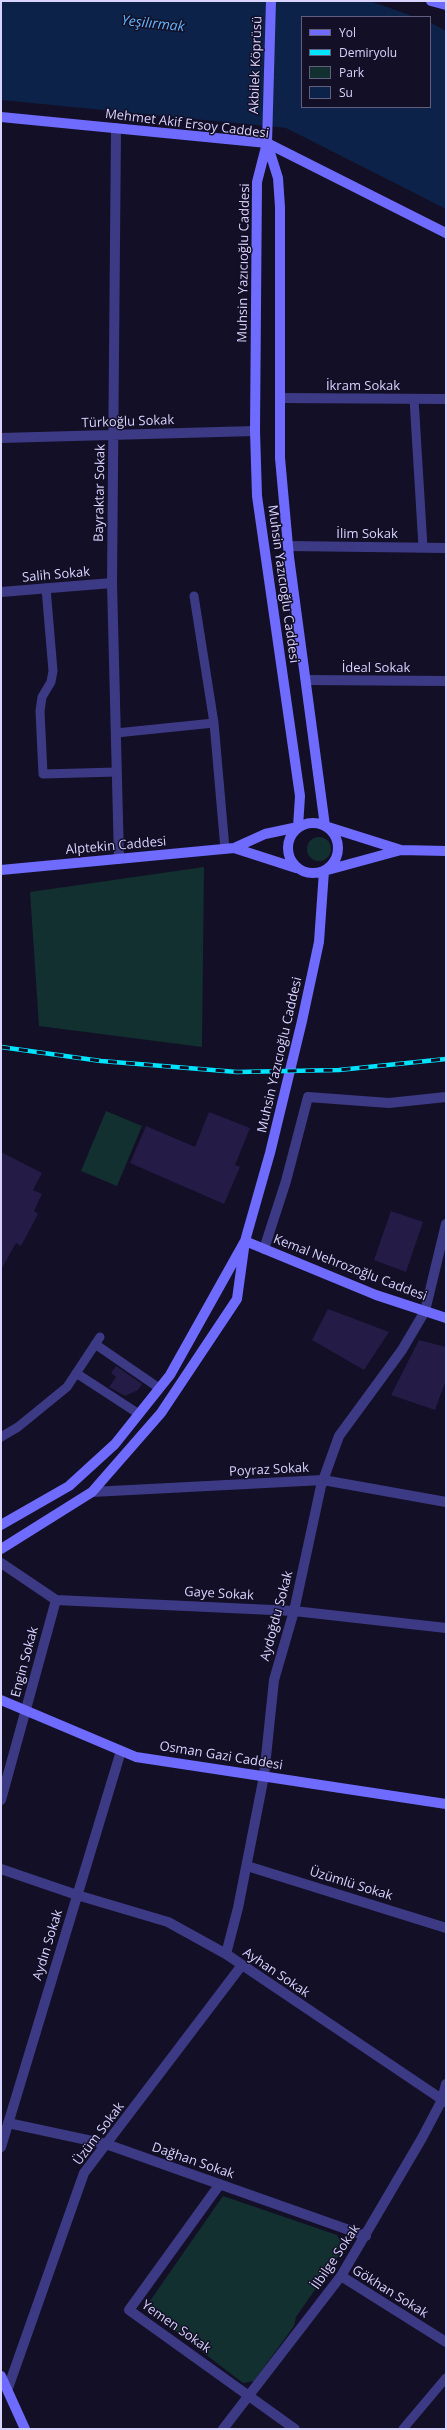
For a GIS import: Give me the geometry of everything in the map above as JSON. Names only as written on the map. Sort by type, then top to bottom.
[{"type":"main road","name":"Akbilek Köprüsü","points":[[267,143],[271,1]]},
{"type":"main road","points":[[431,1],[446,5]]},
{"type":"main road","name":"Mehmet Akif Ersoy Caddesi","points":[[1,117],[267,143],[446,233]]},
{"type":"main road","name":"Muhsin Yazıcıoğlu Caddesi","points":[[267,143],[278,178],[280,207],[280,458],[288,546],[325,826]]},
{"type":"main road","name":"Muhsin Yazıcıoğlu Caddesi","points":[[267,143],[257,182],[255,431],[257,496],[300,796],[298,827]]},
{"type":"main road","points":[[229,848],[265,834],[298,827],[311,822],[401,850],[446,851]]},
{"type":"main road","points":[[324,871],[333,863],[338,847],[336,838],[325,826]]},
{"type":"main road","points":[[298,827],[288,840],[287,848],[292,863],[298,869]]},
{"type":"main road","points":[[229,848],[312,874],[401,850]]},
{"type":"main road","name":"Alptekin Caddesi","points":[[1,870],[229,848]]},
{"type":"main road","name":"Muhsin Yazıcıoğlu Caddesi","points":[[1,1549],[92,1492],[161,1413],[237,1298],[245,1241],[270,1153],[302,1021],[318,942],[324,871]]},
{"type":"main road","name":"Muhsin Yazıcıoğlu Caddesi","points":[[1,1525],[69,1486],[115,1444],[170,1375],[245,1241]]},
{"type":"main road","name":"Kemal Nehrozoğlu Caddesi","points":[[245,1241],[376,1295],[446,1318]]},
{"type":"main road","name":"Osman Gazi Caddesi","points":[[1,1700],[136,1757],[446,1804]]},
{"type":"main road","points":[[1,2376],[8,2388],[25,2429]]},
{"type":"street","name":"Bayraktar Sokak","points":[[116,128],[112,583],[119,858]]},
{"type":"street","name":"İkram Sokak","points":[[280,398],[446,399]]},
{"type":"street","name":"Türkoğlu Sokak","points":[[1,438],[255,431]]},
{"type":"street","name":"İlim Sokak","points":[[288,546],[446,548]]},
{"type":"street","name":"Salih Sokak","points":[[1,592],[112,583]]},
{"type":"street","name":"İdeal Sokak","points":[[306,680],[446,681]]},
{"type":"street","points":[[264,1249],[286,1181],[308,1097],[389,1103],[446,1097]]},
{"type":"street","name":"Aydoğdu Sokak","points":[[226,1954],[247,1866],[264,1776],[274,1680],[294,1611],[323,1480],[339,1436],[402,1350],[425,1311],[446,1224]]},
{"type":"street","name":"Poyraz Sokak","points":[[92,1492],[323,1480],[446,1502]]},
{"type":"street","points":[[1,1563],[56,1600]]},
{"type":"street","name":"Gaye Sokak","points":[[56,1600],[294,1611],[446,1628]]},
{"type":"street","name":"Engin Sokak","points":[[1,1800],[56,1600]]},
{"type":"street","name":"Aydın Sokak","points":[[1,2147],[121,1751]]},
{"type":"street","name":"Üzümlü Sokak","points":[[247,1866],[446,1928]]},
{"type":"street","name":"Ayhan Sokak","points":[[1,1869],[77,1896],[168,1922],[226,1954],[444,2101]]},
{"type":"street","name":"Üzüm Sokak","points":[[8,2388],[84,2173],[242,1965]]},
{"type":"street","name":"İlbilge Sokak","points":[[223,2429],[341,2276],[366,2236],[444,2101],[446,2084]]},
{"type":"street","name":"Dağhan Sokak","points":[[8,2123],[106,2144],[366,2236]]},
{"type":"street","name":"Yemen Sokak","points":[[220,2184],[129,2310],[250,2395],[295,2429]]},
{"type":"street","name":"Gökhan Sokak","points":[[341,2276],[446,2342]]},
{"type":"lane","points":[[414,399],[423,547]]},
{"type":"lane","points":[[46,588],[53,670],[51,682],[42,697],[40,711],[43,774],[117,772]]},
{"type":"lane","points":[[194,596],[214,724],[229,848]]},
{"type":"lane","points":[[116,733],[214,724]]},
{"type":"lane","points":[[1,1437],[18,1427],[67,1386],[98,1340],[159,1388]]},
{"type":"lane","points":[[76,1373],[139,1414]]},
{"type":"lane","points":[[403,2429],[446,2378]]},
{"type":"green space","points":[[319,837],[328,840],[331,849],[328,858],[319,861],[310,858],[307,849],[310,840]]},
{"type":"green space","points":[[204,867],[202,1047],[39,1026],[30,892]]},
{"type":"green space","points":[[106,1111],[142,1126],[117,1186],[81,1171]]},
{"type":"green space","points":[[223,2196],[337,2235],[344,2248],[296,2317],[294,2326],[254,2381],[243,2383],[145,2308]]},
{"type":"water","name":"Yeşilırmak","points":[[1,1],[370,1],[412,16],[301,16],[301,108],[431,108],[431,23],[446,31],[446,209],[286,128],[1,100]]},
{"type":"building","points":[[209,1112],[250,1128],[235,1165],[240,1167],[224,1204],[130,1163],[146,1126],[195,1147]]},
{"type":"building","points":[[1,1152],[42,1173],[33,1190],[42,1194],[34,1211],[38,1214],[21,1246],[16,1243],[1,1270]]},
{"type":"building","points":[[391,1211],[423,1222],[406,1272],[374,1260]]},
{"type":"building","points":[[328,1309],[389,1332],[364,1370],[312,1340]]},
{"type":"building","points":[[419,1340],[446,1347],[446,1380],[435,1410],[391,1395]]},
{"type":"building","points":[[116,1366],[142,1384],[138,1390],[125,1396],[109,1387],[116,1377],[111,1373]]},
{"type":"railway","points":[[1,1047],[101,1061],[237,1072],[339,1070],[446,1059]]}]
